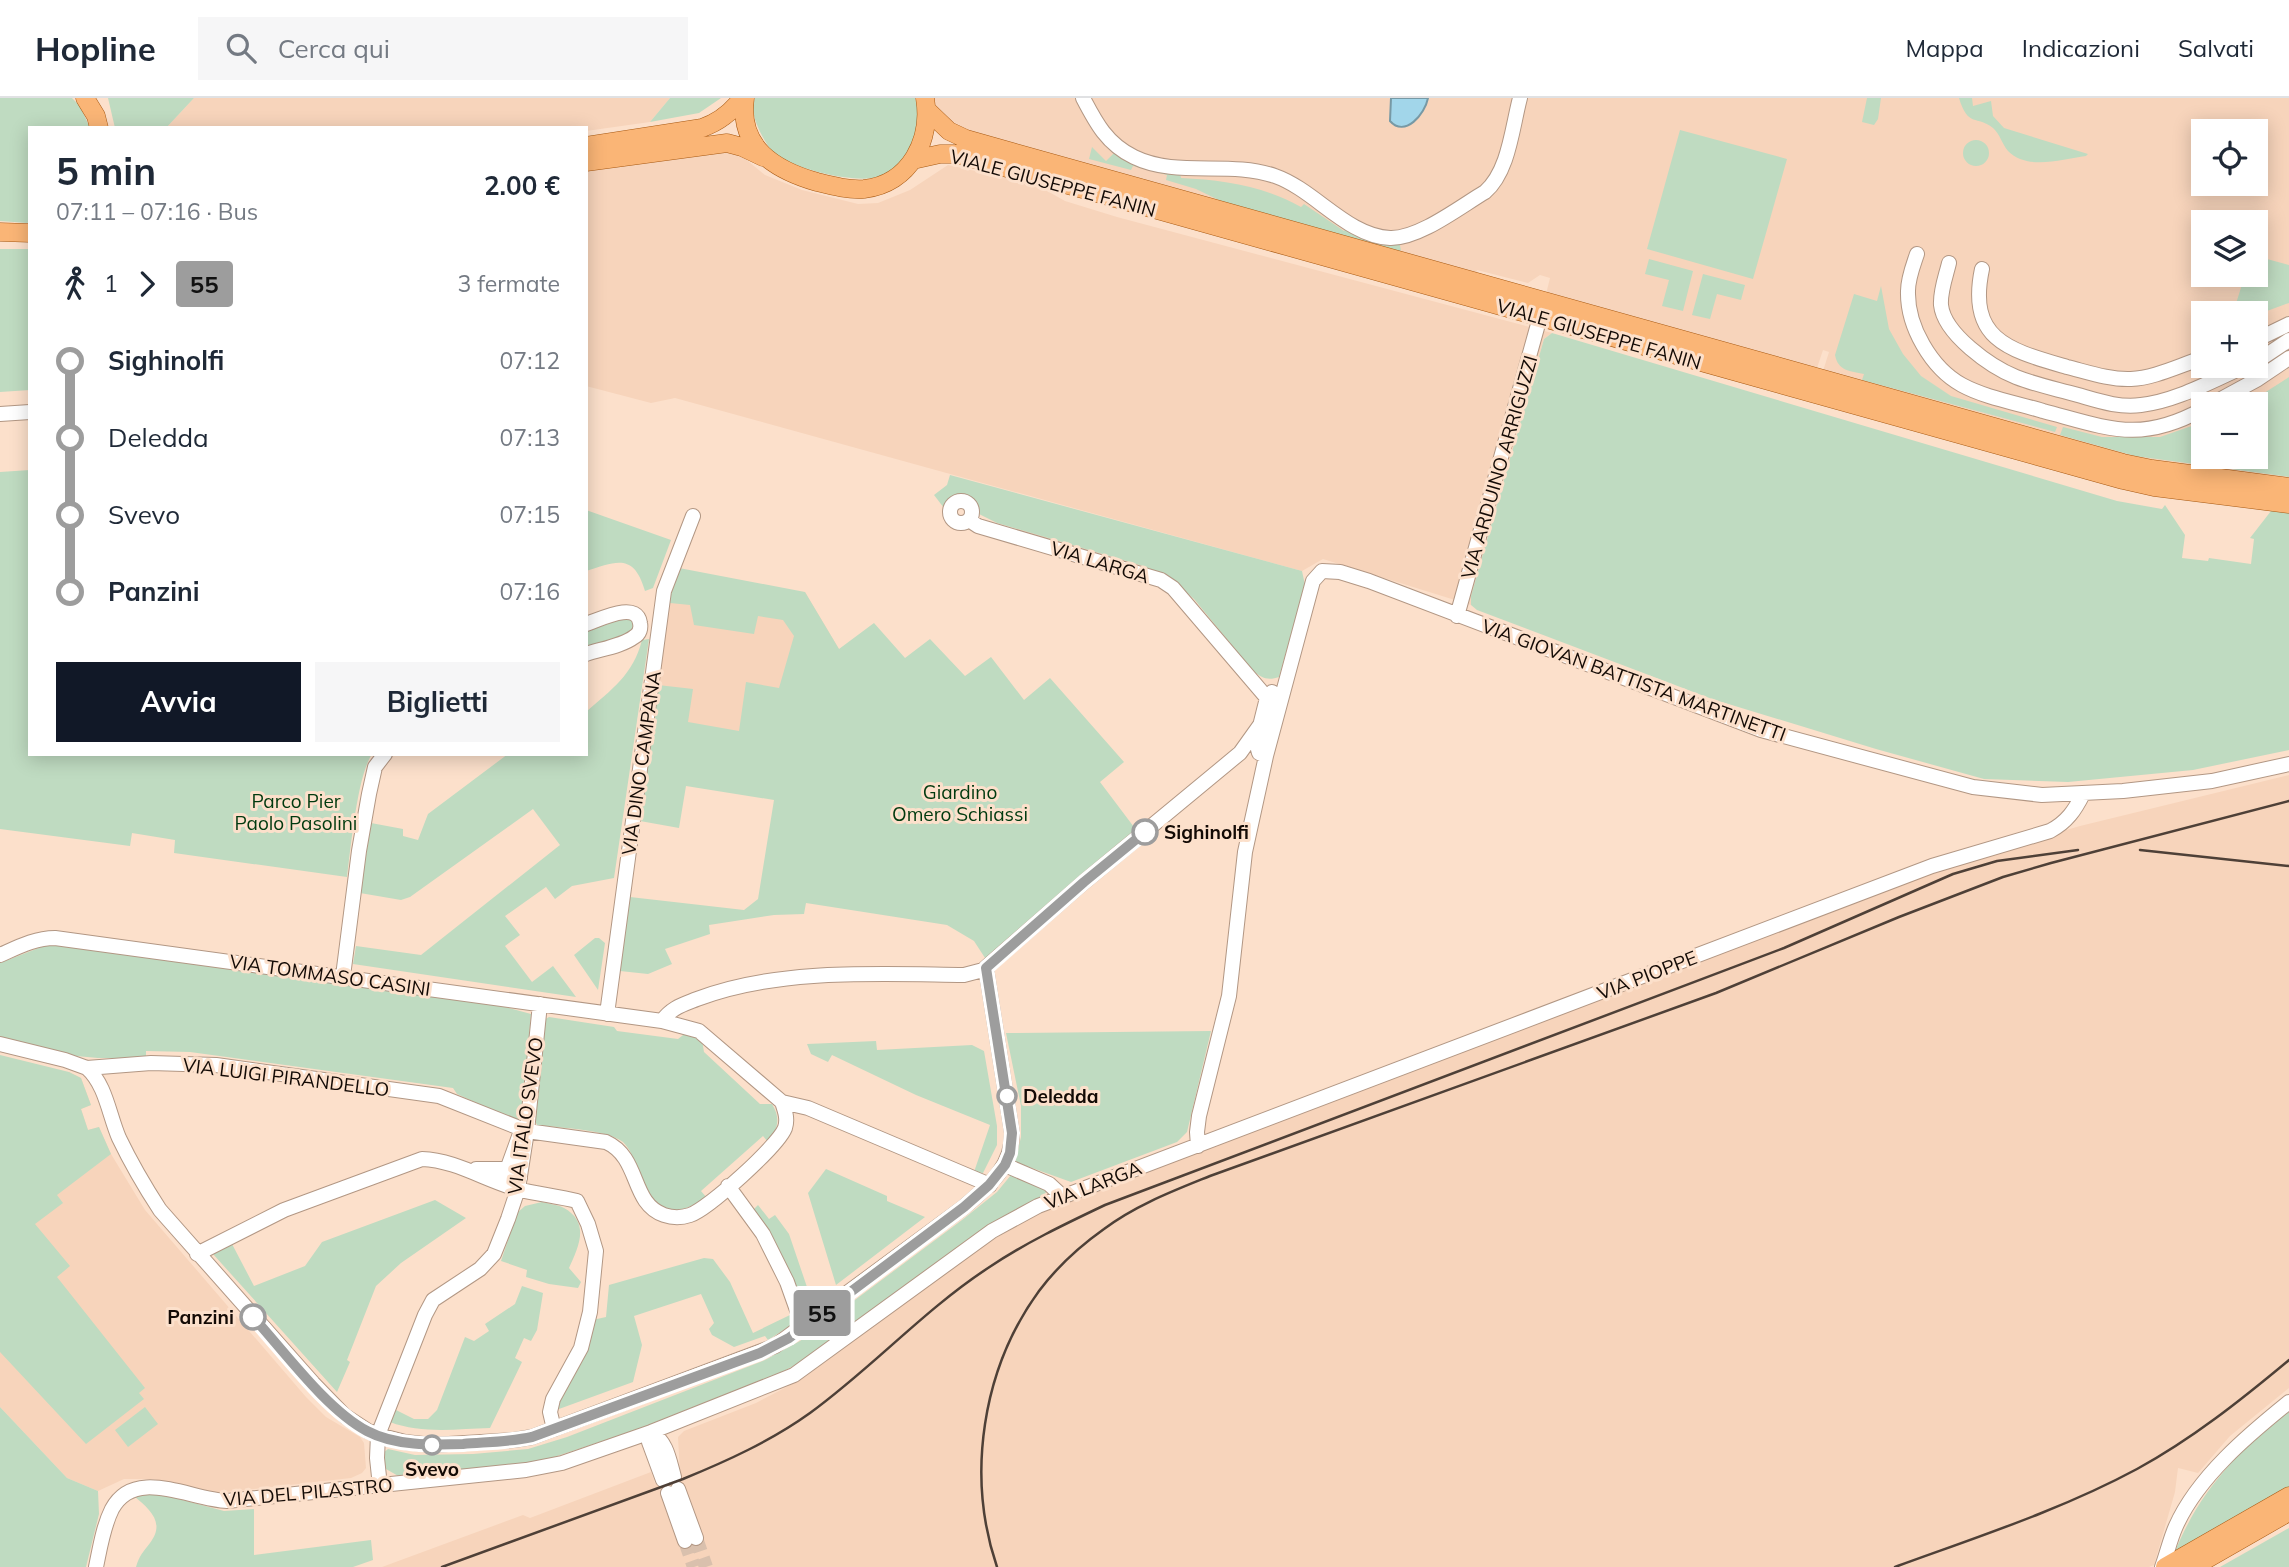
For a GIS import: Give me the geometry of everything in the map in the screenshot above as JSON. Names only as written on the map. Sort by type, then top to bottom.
[{"type":"main road","points":[[85,98],[97,114]]},
{"type":"main road","points":[[588,146],[702,128],[726,116],[743,98]]},
{"type":"main road","points":[[743,98],[748,131],[766,159]]},
{"type":"main road","points":[[588,162],[727,143],[742,147],[794,176],[852,189],[880,184],[901,173],[913,160],[925,138],[926,104]]},
{"type":"main road","name":"VIALE GIUSEPPE FANIN","points":[[926,104],[949,131],[966,139],[1812,385],[2123,480],[2154,487],[2289,504]]},
{"type":"main road","name":"VIALE GIUSEPPE FANIN","points":[[913,160],[946,153],[963,155],[1540,317],[2123,463],[2152,470],[2289,487]]},
{"type":"main road","points":[[0,232],[28,233]]},
{"type":"main road","points":[[2163,1567],[2289,1496]]},
{"type":"main road","points":[[2193,1567],[2289,1513]]},
{"type":"street","points":[[1083,98],[1109,140],[1134,158],[1160,165],[1230,167],[1265,173],[1296,185],[1362,231],[1392,238],[1427,226],[1492,187],[1504,160],[1520,98]]},
{"type":"street","points":[[1917,254],[1909,278],[1908,291],[1913,322],[1932,358],[1946,374],[1963,386],[2118,431],[2159,428],[2191,414]]},
{"type":"street","points":[[1950,263],[1941,306],[1948,324],[1961,339],[1997,367],[2031,382],[2127,407],[2173,397],[2218,378]]},
{"type":"street","points":[[1983,269],[1978,291],[1980,312],[1986,326],[2007,346],[2040,359],[2092,373],[2132,379],[2191,362]]},
{"type":"street","name":"VIA ARDUINO ARRIGUZZI","points":[[1457,616],[1540,317]]},
{"type":"street","points":[[2268,334],[2289,324]]},
{"type":"street","points":[[2268,354],[2289,340]]},
{"type":"street","points":[[2235,392],[2289,358]]},
{"type":"street","points":[[0,414],[28,412]]},
{"type":"street","name":"VIA DINO CAMPANA","points":[[607,1014],[664,591],[693,516]]},
{"type":"street","name":"VIA LARGA","points":[[969,520],[978,526],[1161,580],[1173,589],[1267,698]]},
{"type":"street","name":"VIA GIOVAN BATTISTA MARTINETTI","points":[[1283,690],[1313,581],[1325,570],[1369,581],[1761,730],[1973,788],[2042,795],[2083,794],[2212,781],[2289,764]]},
{"type":"street","points":[[588,623],[626,611],[634,612],[641,625],[640,632],[633,638],[588,653]]},
{"type":"street","points":[[1198,1146],[1199,1116],[1229,996],[1245,852],[1283,690],[1270,693],[1259,725],[1256,742],[1259,753],[1266,756]]},
{"type":"street","points":[[662,1021],[670,1010],[735,986],[849,974],[964,975],[986,968],[1084,882],[1240,753],[1259,725]]},
{"type":"street","points":[[343,976],[369,794],[375,767],[383,756]]},
{"type":"street","name":"VIA PIOPPE","points":[[1198,1146],[1932,866],[2050,831],[2062,825],[2073,813],[2083,794]]},
{"type":"street","name":"VIA TOMMASO CASINI","points":[[0,955],[32,941],[55,938],[662,1021],[689,1027],[705,1035],[782,1102]]},
{"type":"street","points":[[87,1068],[97,1079],[118,1135],[160,1210],[345,1416],[368,1431],[417,1443],[514,1440],[554,1429],[760,1353],[782,1342],[964,1207],[989,1185],[1005,1165],[1012,1142],[1012,1120],[986,968]]},
{"type":"street","name":"VIA ITALO SVEVO","points":[[379,1435],[433,1300],[480,1269],[494,1254],[519,1184],[540,1004]]},
{"type":"street","name":"VIA LUIGI PIRANDELLO","points":[[0,1044],[87,1068],[151,1062],[216,1065],[439,1096],[524,1130],[606,1142],[618,1147],[625,1155],[648,1205],[667,1217],[692,1215],[728,1186]]},
{"type":"street","points":[[782,1102],[808,1108],[989,1185]]},
{"type":"street","points":[[782,1102],[786,1125],[781,1136],[728,1186],[763,1234],[787,1282],[803,1327]]},
{"type":"street","name":"VIA ITALO SVEVO","points":[[504,1176],[524,1130]]},
{"type":"street","name":"VIA LARGA","points":[[651,1432],[794,1375],[992,1231],[1017,1216],[1062,1196],[1198,1146]]},
{"type":"street","points":[[197,1254],[284,1210],[422,1159],[441,1160],[459,1167],[504,1176],[519,1184],[577,1202],[588,1224],[596,1251],[590,1312],[581,1348],[553,1399],[550,1412],[554,1429]]},
{"type":"street","points":[[1005,1165],[1049,1184],[1062,1196]]},
{"type":"street","points":[[2163,1567],[2177,1525],[2214,1471],[2247,1437],[2289,1402]]},
{"type":"street","points":[[651,1432],[649,1442],[671,1485],[690,1540]]},
{"type":"street","name":"VIA DEL PILASTRO","points":[[96,1567],[112,1508],[129,1491],[141,1486],[154,1486],[227,1502],[544,1468],[651,1432]]},
{"type":"street","points":[[378,1486],[379,1435]]},
{"type":"shaded area","points":[[194,98],[670,98],[650,122],[588,131],[588,126],[168,126]]},
{"type":"shaded area","points":[[925,98],[2289,98],[2289,482],[2199,469],[2268,469],[2268,392],[2191,392],[2191,468],[2129,459],[1823,371],[1829,352],[1823,350],[1814,377],[1544,302],[1550,278],[1540,275],[1528,283],[1477,270],[1472,286],[974,142]]},
{"type":"shaded area","points":[[723,150],[743,157],[765,175],[802,190],[858,204],[878,203],[910,190],[948,165],[1035,184],[1065,201],[1117,217],[1552,333],[1544,339],[1471,596],[1471,605],[1323,559],[1302,571],[675,398],[651,403],[588,387],[588,169]]},
{"type":"shaded area","points":[[672,585],[805,592],[839,649],[836,791],[651,734]]},
{"type":"shaded area","points":[[2289,775],[2289,1388],[2230,1436],[2198,1473],[2178,1468],[2175,1492],[2154,1565],[382,1567],[523,1515],[530,1518],[651,1472],[655,1483],[680,1474],[678,1437],[684,1431],[756,1403],[802,1379],[980,1248],[1024,1221],[1066,1202],[1959,861],[2080,826]]},
{"type":"shaded area","points":[[69,1072],[81,1078],[91,1105],[81,1109],[88,1130],[99,1127],[111,1154],[145,1210],[306,1397],[326,1417],[360,1437],[364,1443],[366,1468],[362,1473],[351,1478],[218,1493],[153,1479],[124,1479],[98,1491],[67,1478],[0,1407],[0,1175]]},
{"type":"green space","points":[[0,98],[72,98],[80,106],[89,126],[28,126],[28,223],[0,221]]},
{"type":"green space","points":[[108,98],[194,98],[168,126],[115,126]]},
{"type":"green space","points":[[670,98],[721,98],[699,113],[650,122]]},
{"type":"green space","points":[[755,98],[915,98],[918,128],[909,150],[888,172],[867,179],[839,176],[793,164],[773,152],[755,119]]},
{"type":"green space","points":[[1867,98],[1881,98],[1878,119],[1874,125],[1862,122]]},
{"type":"green space","points":[[1959,98],[1972,98],[1973,106],[1991,101],[1993,116],[2004,128],[2088,154],[2046,162],[2025,161],[2008,151],[1993,128],[1969,117]]},
{"type":"green space","points":[[1680,130],[1787,159],[1753,279],[1647,249]]},
{"type":"green space","points":[[1976,140],[1985,144],[1989,153],[1985,162],[1976,166],[1967,162],[1963,153],[1967,144]]},
{"type":"green space","points":[[1092,147],[1106,161],[1115,152],[1146,167],[1180,173],[1181,178],[1243,185],[1273,194],[1301,207],[1304,204],[1344,231],[1347,226],[1399,241],[1401,250],[1399,252],[1229,205],[1196,189],[1166,180],[1167,175],[1133,166],[1131,170],[1089,159]]},
{"type":"green space","points":[[0,249],[28,249],[28,390],[0,392]]},
{"type":"green space","points":[[1649,259],[1693,271],[1683,311],[1662,306],[1669,280],[1645,274]]},
{"type":"green space","points":[[2268,259],[2289,265],[2289,303],[2268,311],[2268,301],[2237,301],[2241,287],[2268,287]]},
{"type":"green space","points":[[1703,274],[1745,285],[1741,300],[1717,294],[1710,319],[1692,315]]},
{"type":"green space","points":[[1881,286],[1889,329],[1903,354],[1921,376],[1951,396],[2057,427],[2055,432],[1862,380],[1864,374],[1842,367],[1835,355],[1854,294],[1877,301]]},
{"type":"green space","points":[[1552,333],[2117,501],[2162,509],[2165,505],[2185,535],[2182,558],[2208,561],[2209,558],[2251,564],[2254,539],[2250,538],[2271,511],[2289,511],[2289,750],[2193,770],[2068,782],[1984,779],[1712,699],[1477,610],[1471,605],[1471,596],[1544,339]]},
{"type":"green space","points":[[2289,377],[2289,477],[2230,469],[2268,469],[2268,392],[2266,392]]},
{"type":"green space","points":[[2191,426],[2191,464],[2135,456],[2060,435],[2063,427],[2102,437],[2160,437]]},
{"type":"green space","name":"Parco Pier Paolo Pasolini","points":[[28,470],[28,756],[371,756],[362,779],[347,877],[174,853],[175,840],[132,833],[130,846],[0,829],[0,472]]},
{"type":"green space","points":[[950,475],[1302,571],[1305,585],[1279,677],[1265,678],[1252,670],[1194,599],[1168,576],[1143,566],[997,523],[979,514],[972,499],[967,497],[952,498],[944,508],[934,495],[947,485]]},
{"type":"green space","points":[[588,511],[671,540],[653,588],[645,591],[641,579],[630,565],[607,565],[588,570]]},
{"type":"green space","name":"Giardino Omero Schiassi","points":[[679,568],[805,592],[839,649],[874,623],[905,658],[930,639],[965,676],[991,657],[1024,700],[1050,678],[1124,762],[1100,782],[1143,839],[987,961],[974,941],[947,925],[806,903],[804,914],[774,915],[709,925],[710,934],[665,949],[672,964],[648,974],[620,971],[630,897],[744,910],[758,899],[774,800],[686,786],[679,828],[640,821],[658,685],[693,689],[688,722],[739,731],[746,682],[779,688],[794,636],[783,620],[758,616],[754,634],[694,625],[690,605],[670,603],[672,585]]},
{"type":"green space","points":[[633,616],[637,630],[588,650],[588,627]]},
{"type":"green space","points":[[649,639],[614,878],[572,886],[555,899],[546,887],[505,916],[520,935],[505,946],[532,982],[553,966],[576,997],[353,964],[356,946],[421,955],[560,845],[533,809],[410,897],[401,900],[360,893],[371,823],[403,829],[403,836],[418,840],[428,814],[505,756],[588,756],[588,710],[627,672],[642,640]]},
{"type":"green space","points":[[595,938],[605,943],[598,990],[574,955]]},
{"type":"green space","points":[[49,944],[491,1003],[531,1014],[521,1121],[457,1094],[453,1088],[190,1052],[146,1051],[146,1058],[76,1056],[0,1038],[0,963]]},
{"type":"green space","points":[[549,1017],[614,1027],[617,1031],[678,1039],[687,1032],[702,1040],[704,1052],[760,1104],[772,1104],[777,1119],[774,1132],[768,1142],[763,1136],[701,1191],[707,1198],[679,1210],[661,1208],[649,1192],[628,1147],[623,1142],[605,1134],[537,1125],[535,1121],[544,1020]]},
{"type":"green space","points":[[1211,1031],[1187,1132],[1177,1142],[1071,1182],[1015,1162],[1021,1137],[1021,1106],[1006,1033]]},
{"type":"green space","points":[[876,1041],[877,1050],[972,1045],[984,1051],[997,1126],[997,1145],[983,1173],[974,1172],[990,1125],[916,1095],[832,1055],[828,1062],[811,1054],[807,1044]]},
{"type":"green space","points":[[0,1055],[69,1072],[81,1078],[91,1105],[81,1109],[88,1130],[99,1127],[111,1154],[57,1195],[63,1203],[35,1224],[70,1266],[57,1277],[145,1388],[139,1393],[144,1399],[86,1444],[0,1352]]},
{"type":"green space","points":[[826,1169],[887,1196],[887,1201],[925,1217],[836,1285],[808,1193]]},
{"type":"green space","points":[[1011,1175],[1047,1190],[1045,1194],[975,1234],[799,1363],[765,1381],[660,1422],[542,1461],[400,1477],[386,1469],[383,1453],[388,1449],[415,1455],[528,1449],[567,1437],[765,1360],[800,1341],[962,1220],[997,1192]]},
{"type":"green space","points":[[435,1200],[466,1218],[401,1263],[376,1286],[337,1392],[213,1254],[232,1244],[254,1286],[305,1266],[322,1242]]},
{"type":"green space","points":[[542,1202],[564,1208],[572,1214],[580,1228],[576,1252],[569,1268],[581,1282],[578,1288],[526,1277],[527,1270],[501,1261],[517,1213],[525,1206]]},
{"type":"green space","points":[[758,1205],[769,1219],[775,1215],[789,1234],[807,1287],[795,1291],[776,1244],[753,1210]]},
{"type":"green space","points":[[704,1258],[713,1259],[730,1282],[753,1333],[790,1315],[790,1326],[768,1340],[765,1336],[734,1347],[712,1335],[709,1329],[714,1323],[701,1294],[634,1316],[642,1345],[633,1382],[559,1409],[558,1405],[591,1317],[606,1317],[609,1285]]},
{"type":"green space","points":[[522,1286],[543,1293],[537,1330],[531,1341],[524,1338],[515,1358],[522,1362],[490,1428],[427,1429],[390,1422],[394,1409],[414,1419],[428,1419],[437,1410],[465,1337],[474,1341],[489,1331],[485,1324],[515,1304]]},
{"type":"green space","points":[[0,1407],[67,1478],[98,1491],[99,1514],[86,1567],[0,1567]]},
{"type":"green space","points":[[145,1407],[158,1424],[128,1447],[115,1430]]},
{"type":"green space","points":[[2289,1409],[2289,1488],[2174,1554],[2184,1531],[2208,1491],[2237,1458]]},
{"type":"green space","points":[[149,1491],[224,1511],[254,1509],[254,1555],[371,1540],[373,1560],[353,1567],[136,1567],[155,1535],[156,1522],[134,1496]]},
{"type":"green space","points":[[2289,1528],[2289,1567],[2220,1567]]},
{"type":"water","points":[[1391,98],[1428,98],[1419,117],[1402,127],[1390,121]]},
{"type":"tunnel","points":[[696,1538],[706,1567]]},
{"type":"tunnel","points":[[685,1541],[694,1567]]},
{"type":"railway","points":[[997,1567],[982,1496],[982,1460],[992,1389],[1004,1354],[1020,1322],[1053,1274],[1086,1242],[1116,1220],[1155,1199],[1210,1176],[1716,993],[2003,877],[2289,801]]},
{"type":"railway","points":[[442,1567],[683,1479],[764,1441],[833,1396],[942,1302],[988,1268],[1031,1242],[1105,1205],[1784,948],[1953,874],[1997,861],[2078,850]]},
{"type":"railway","points":[[2140,850],[2289,866]]},
{"type":"railway","points":[[1895,1567],[2049,1510],[2137,1469],[2216,1418],[2289,1360]]},
{"type":"bus line","name":"55","points":[[253,1317],[345,1416],[379,1435],[432,1445],[532,1437],[775,1346],[964,1207],[998,1175],[1010,1153],[1012,1120],[986,968],[1145,832]]},
{"type":"place","name":"Sighinolfi","points":[[1145,832]]},
{"type":"place","name":"Deledda","points":[[1007,1096]]},
{"type":"place","name":"Panzini","points":[[253,1317]]},
{"type":"place","name":"Svevo","points":[[432,1445]]}]
